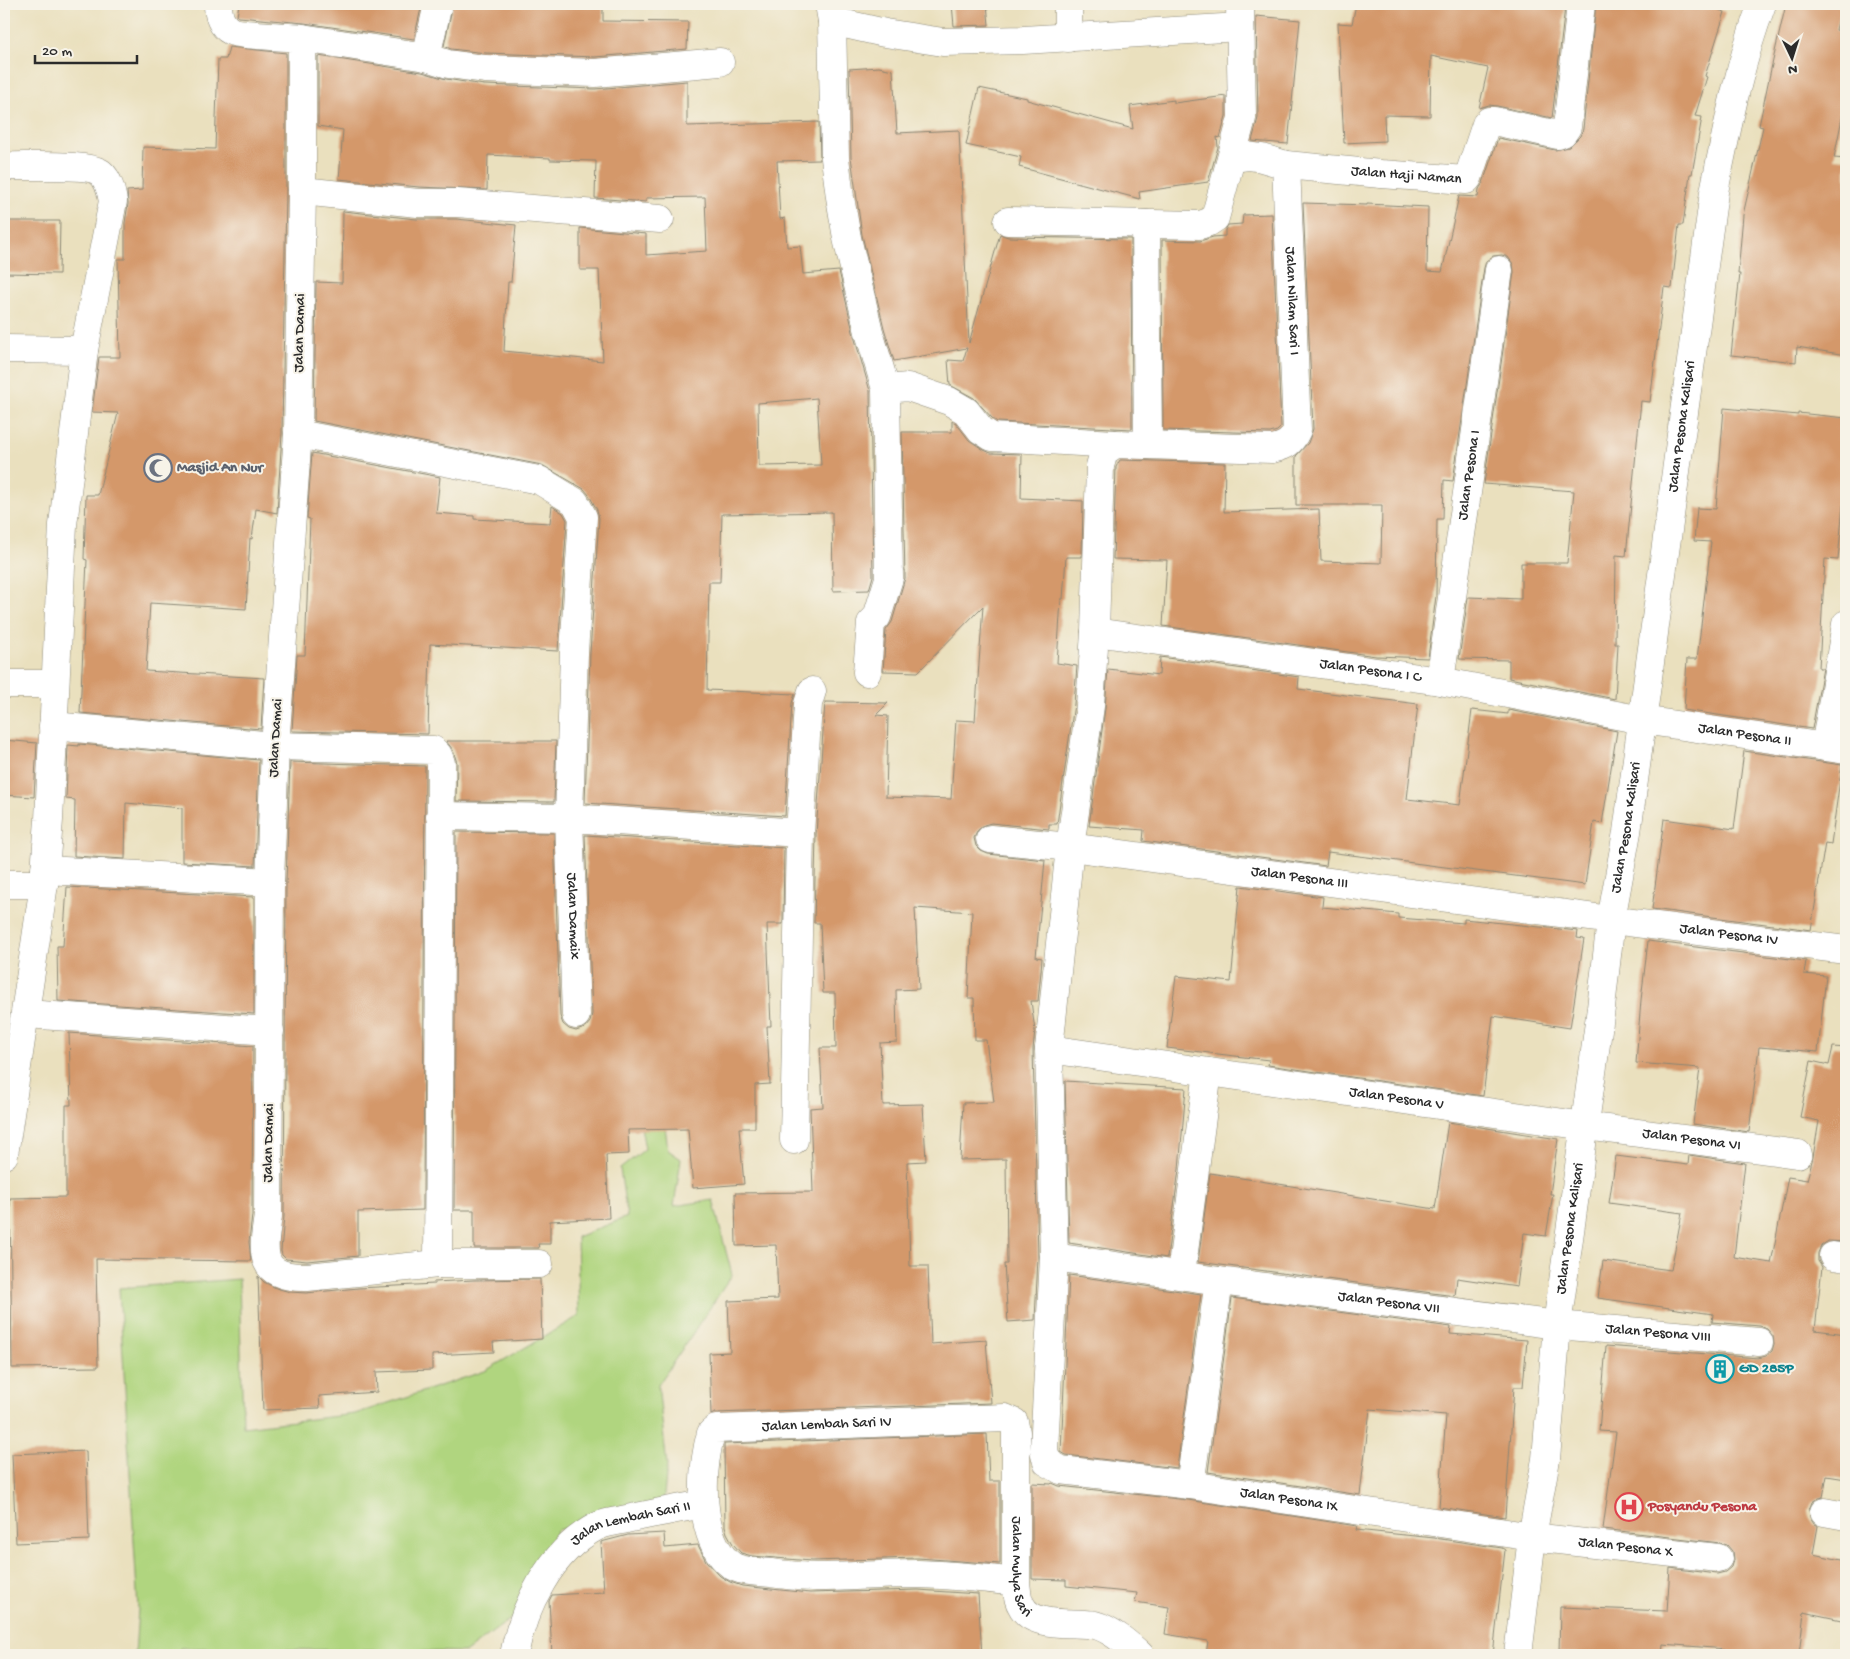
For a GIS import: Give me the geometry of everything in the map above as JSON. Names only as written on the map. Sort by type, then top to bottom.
[{"type":"street","points":[[218,4],[218,12],[223,24],[232,32],[302,38],[426,57],[448,64],[485,70],[595,72],[720,62]]},
{"type":"street","points":[[426,57],[438,4]]},
{"type":"street","points":[[1068,4],[1068,38]]},
{"type":"street","name":"Jalan Haji Naman","points":[[1286,164],[1461,181],[1468,178],[1486,124],[1489,121],[1558,135],[1563,133],[1567,127],[1582,4]]},
{"type":"street","name":"Jalan Pesona Kalisari","points":[[1518,1655],[1532,1537],[1546,1459],[1557,1325],[1601,1008],[1611,920],[1627,832],[1714,192],[1729,116],[1749,38],[1762,4]]},
{"type":"street","points":[[867,672],[871,623],[877,617],[889,578],[886,389],[869,332],[847,238],[840,198],[836,158],[831,12],[885,33],[943,42],[1068,38],[1240,16],[1242,118],[1215,218],[1200,224],[1008,221]]},
{"type":"street","name":"Jalan Damai","points":[[302,38],[302,191],[298,434],[274,746],[270,882],[268,1216],[264,1245],[271,1267],[274,1271],[288,1278],[438,1264],[539,1264]]},
{"type":"street","points":[[1232,158],[1248,156],[1286,164]]},
{"type":"street","name":"Jalan Nilam Sari I","points":[[886,389],[908,387],[948,401],[966,411],[981,430],[992,437],[1108,455],[1148,445],[1272,448],[1286,446],[1292,440],[1297,430],[1286,164]]},
{"type":"street","points":[[4,166],[87,167],[100,172],[110,186],[112,201],[84,350],[63,525],[45,877],[26,1014],[8,1107],[4,1155]]},
{"type":"street","points":[[302,191],[418,203],[457,203],[660,218]]},
{"type":"street","points":[[1146,224],[1148,445]]},
{"type":"street","name":"Jalan Pesona I","points":[[1440,681],[1499,270]]},
{"type":"street","points":[[4,349],[84,350]]},
{"type":"street","name":"Jalan Damaix","points":[[298,434],[539,480],[575,502],[583,517],[574,652],[569,818],[576,1015]]},
{"type":"street","points":[[1054,1257],[1049,1049],[1070,847],[1090,706],[1108,455]]},
{"type":"street","points":[[1836,749],[1846,624]]},
{"type":"street","name":"Jalan Pesona I C","points":[[1096,632],[1440,681],[1642,720]]},
{"type":"street","points":[[4,684],[55,684]]},
{"type":"street","points":[[794,1140],[800,833],[808,704],[812,691]]},
{"type":"street","name":"Jalan Pesona II","points":[[1642,720],[1836,749]]},
{"type":"street","points":[[53,726],[274,746],[434,750],[438,754],[441,763],[438,1264]]},
{"type":"street","points":[[440,816],[569,818],[800,833]]},
{"type":"street","name":"Jalan Pesona III","points":[[990,839],[1070,847],[1611,920]]},
{"type":"street","points":[[4,884],[45,877],[270,882]]},
{"type":"street","name":"Jalan Pesona IV","points":[[1611,920],[1846,950]]},
{"type":"street","points":[[26,1014],[270,1030]]},
{"type":"street","name":"Jalan Pesona V","points":[[1049,1049],[1585,1126]]},
{"type":"street","points":[[1181,1274],[1208,1072]]},
{"type":"street","name":"Jalan Pesona VI","points":[[1585,1126],[1798,1154]]},
{"type":"street","name":"Jalan Pesona VII","points":[[1054,1257],[1219,1281],[1557,1325]]},
{"type":"street","name":"Jalan Pesona IX","points":[[1054,1257],[1044,1450],[1047,1462],[1061,1470],[1190,1485],[1532,1537]]},
{"type":"street","points":[[1190,1485],[1219,1281]]},
{"type":"street","name":"Jalan Pesona VIII","points":[[1557,1325],[1759,1342]]},
{"type":"street","name":"Jalan Lembah Sari IV","points":[[704,1504],[706,1454],[711,1433],[716,1430],[1005,1418],[1014,1422]]},
{"type":"street","name":"Jalan Mulya Sari","points":[[1014,1422],[1016,1432],[1016,1582],[1020,1603],[1026,1614],[1038,1620],[1097,1626],[1126,1641],[1140,1655]]},
{"type":"street","name":"Jalan Lembah Sari II","points":[[514,1655],[536,1590],[553,1564],[576,1541],[597,1526],[704,1504],[708,1527],[718,1552],[732,1566],[752,1571],[814,1577],[918,1574],[971,1576],[1016,1582]]},
{"type":"street","name":"Jalan Pesona X","points":[[1532,1537],[1718,1558]]},
{"type":"green space","points":[[635,1094],[661,1095],[668,1150],[681,1159],[674,1206],[713,1200],[732,1275],[658,1385],[667,1466],[663,1505],[557,1530],[517,1614],[466,1652],[180,1648],[180,1655],[135,1655],[138,1609],[119,1288],[239,1279],[243,1427],[355,1414],[485,1371],[579,1316],[577,1237],[627,1217],[620,1169],[645,1149]]},
{"type":"building","points":[[239,4],[422,4],[414,39],[304,23],[239,17],[237,16]]},
{"type":"building","points":[[453,4],[603,4],[603,21],[688,22],[687,49],[595,57],[486,53],[451,49],[444,46]]},
{"type":"building","points":[[952,4],[987,4],[989,25],[954,26]]},
{"type":"building","points":[[1356,4],[1550,4],[1565,7],[1552,118],[1497,106],[1489,105],[1479,108],[1488,68],[1431,56],[1430,116],[1384,115],[1385,141],[1344,143],[1338,23],[1352,24]]},
{"type":"building","points":[[1596,4],[1721,4],[1719,10],[1725,12],[1695,116],[1702,117],[1692,174],[1690,174],[1683,225],[1679,225],[1672,288],[1664,287],[1650,402],[1641,401],[1626,556],[1616,555],[1615,644],[1618,644],[1615,699],[1509,678],[1509,660],[1459,659],[1468,597],[1521,599],[1521,563],[1567,563],[1574,491],[1484,484],[1514,272],[1513,264],[1508,257],[1502,255],[1493,256],[1486,261],[1484,268],[1453,481],[1444,480],[1443,519],[1437,519],[1436,596],[1428,658],[1376,656],[1163,626],[1167,560],[1113,559],[1116,467],[1120,460],[1225,463],[1224,512],[1319,509],[1321,561],[1381,563],[1382,505],[1296,505],[1296,456],[1308,443],[1313,429],[1303,203],[1428,207],[1427,271],[1442,272],[1459,196],[1478,197],[1479,189],[1483,183],[1498,138],[1555,150],[1569,147],[1580,136],[1583,129]]},
{"type":"building","points":[[1786,4],[1842,4],[1836,30],[1846,33],[1846,98],[1834,158],[1846,159],[1846,355],[1797,347],[1796,362],[1731,355],[1740,274],[1738,274],[1743,215],[1763,127],[1759,126]]},
{"type":"building","points":[[1256,16],[1300,20],[1288,144],[1252,141],[1258,118]]},
{"type":"building","points":[[229,47],[286,53],[282,433],[277,513],[256,509],[252,539],[250,538],[246,609],[150,603],[146,671],[264,678],[261,729],[80,713],[87,560],[84,559],[86,495],[98,495],[118,413],[92,412],[99,357],[120,357],[118,259],[125,259],[127,191],[142,190],[143,147],[215,149],[218,59],[226,59]]},
{"type":"building","points":[[318,56],[422,72],[446,79],[484,85],[595,89],[687,81],[687,126],[819,122],[820,160],[777,161],[780,219],[785,218],[787,247],[800,246],[803,274],[839,271],[854,336],[870,391],[873,576],[869,590],[833,591],[832,512],[722,514],[720,582],[709,582],[707,690],[795,694],[792,703],[785,816],[585,803],[590,653],[599,518],[597,510],[584,489],[542,465],[314,421],[316,282],[342,283],[343,211],[416,219],[456,219],[516,225],[511,282],[508,282],[504,351],[603,361],[599,270],[580,270],[580,228],[646,234],[646,255],[707,251],[705,197],[646,198],[646,202],[595,198],[596,161],[550,160],[550,158],[488,155],[487,190],[419,187],[339,179],[343,130],[318,126]],"holes":[[[817,398],[821,465],[759,466],[758,403]]]},
{"type":"building","points":[[879,67],[893,70],[897,133],[959,130],[969,343],[1000,234],[1008,237],[1131,239],[1132,429],[997,422],[974,398],[950,385],[948,360],[963,361],[967,348],[894,361],[884,328],[862,235],[851,157],[849,69]]},
{"type":"building","points":[[979,88],[1027,98],[1027,100],[1133,129],[1130,106],[1174,100],[1174,103],[1226,96],[1226,116],[1220,138],[1217,137],[1218,147],[1208,182],[1139,192],[1140,199],[1019,167],[1021,157],[966,145]]},
{"type":"building","points":[[1272,214],[1281,427],[1277,431],[1270,433],[1163,430],[1162,240],[1200,241],[1225,236],[1225,230],[1228,225],[1242,224],[1243,215]]},
{"type":"building","points":[[4,221],[60,221],[59,274],[4,273]]},
{"type":"building","points":[[1724,408],[1846,418],[1846,488],[1838,560],[1825,559],[1819,668],[1823,668],[1812,729],[1684,710],[1687,659],[1697,659],[1711,542],[1694,541],[1697,508],[1716,509]]},
{"type":"building","points":[[952,421],[956,423],[969,440],[984,450],[991,453],[1022,454],[1021,498],[1083,501],[1082,557],[1066,557],[1063,599],[1061,599],[1057,663],[1077,666],[1074,704],[1057,824],[1049,824],[1049,829],[991,823],[984,825],[978,830],[974,838],[976,846],[988,854],[1045,860],[1036,957],[1042,958],[1041,971],[1038,1001],[1031,1001],[1035,1031],[1033,1049],[1038,1257],[1035,1320],[1008,1322],[1004,1264],[1007,1264],[1006,1159],[960,1160],[963,1103],[994,1102],[986,1040],[975,1040],[974,998],[968,998],[972,912],[915,908],[919,989],[896,990],[897,1042],[880,1043],[883,1105],[923,1104],[926,1161],[907,1162],[910,1266],[928,1266],[931,1344],[986,1340],[991,1403],[715,1413],[711,1415],[709,1353],[730,1352],[728,1301],[778,1299],[776,1245],[736,1246],[735,1193],[813,1192],[810,1108],[823,1107],[820,1048],[836,1048],[835,993],[823,993],[820,923],[814,923],[816,834],[825,702],[888,703],[876,715],[888,716],[886,797],[951,799],[956,720],[975,721],[983,606],[918,672],[883,671],[886,630],[892,622],[905,578],[902,432],[952,432]]},
{"type":"building","points":[[312,453],[440,477],[436,513],[474,516],[474,519],[550,523],[552,506],[563,513],[567,520],[558,651],[430,644],[428,734],[292,731],[297,655],[305,655],[310,519],[307,518]]},
{"type":"building","points":[[1160,657],[1299,677],[1298,689],[1418,704],[1407,799],[1460,805],[1472,710],[1508,714],[1508,710],[1617,731],[1602,824],[1594,822],[1585,885],[1328,852],[1326,866],[1143,841],[1144,830],[1089,826],[1105,708],[1108,669],[1159,675]]},
{"type":"building","points":[[4,740],[37,743],[34,797],[4,795]]},
{"type":"building","points":[[446,741],[556,741],[554,802],[456,801],[457,763],[453,750]]},
{"type":"building","points":[[79,744],[259,760],[255,866],[182,862],[182,808],[126,803],[125,859],[74,856],[75,800],[66,799],[68,745],[79,746]]},
{"type":"building","points":[[1744,751],[1842,765],[1831,844],[1825,843],[1811,930],[1652,909],[1664,819],[1734,829]]},
{"type":"building","points":[[290,762],[425,766],[423,1210],[358,1212],[358,1256],[307,1261],[286,1259],[281,1251],[284,1216],[286,882]]},
{"type":"building","points":[[456,832],[554,833],[560,1016],[563,1024],[569,1029],[576,1031],[585,1028],[590,1022],[592,1014],[585,835],[784,848],[783,924],[767,924],[771,1026],[767,1026],[770,1084],[755,1085],[755,1128],[739,1128],[744,1184],[693,1188],[688,1129],[628,1130],[629,1154],[606,1155],[609,1218],[550,1221],[550,1244],[538,1244],[539,1248],[474,1248],[474,1210],[454,1210]]},
{"type":"building","points":[[1240,886],[1323,897],[1322,907],[1398,914],[1398,918],[1464,923],[1464,919],[1578,931],[1577,938],[1584,939],[1570,1028],[1493,1016],[1483,1096],[1268,1065],[1269,1060],[1167,1048],[1176,976],[1231,982]]},
{"type":"building","points":[[67,887],[254,897],[254,1014],[58,1001],[57,946],[63,946]]},
{"type":"building","points":[[1648,941],[1806,961],[1804,974],[1826,976],[1818,1052],[1759,1047],[1749,1132],[1693,1124],[1700,1068],[1636,1063]]},
{"type":"building","points":[[69,1033],[253,1046],[252,1215],[249,1242],[251,1261],[96,1259],[98,1367],[12,1368],[10,1198],[66,1197],[66,1105],[71,1105]]},
{"type":"building","points":[[1833,1047],[1846,1048],[1846,1242],[1828,1241],[1821,1246],[1818,1253],[1818,1261],[1822,1267],[1815,1330],[1846,1334],[1846,1479],[1827,1476],[1823,1497],[1812,1502],[1809,1510],[1810,1518],[1818,1526],[1813,1554],[1846,1561],[1846,1621],[1804,1612],[1799,1655],[1724,1655],[1725,1649],[1663,1644],[1662,1655],[1559,1653],[1560,1607],[1667,1611],[1670,1568],[1717,1574],[1725,1572],[1731,1567],[1733,1560],[1732,1551],[1727,1545],[1720,1543],[1603,1529],[1616,1432],[1599,1431],[1606,1346],[1758,1358],[1766,1356],[1772,1351],[1774,1344],[1773,1336],[1767,1329],[1760,1326],[1712,1322],[1713,1314],[1598,1298],[1603,1261],[1671,1270],[1682,1213],[1609,1203],[1616,1156],[1688,1165],[1689,1155],[1745,1163],[1734,1257],[1771,1263],[1788,1177],[1807,1180],[1813,1157],[1819,1121],[1800,1117],[1811,1061],[1829,1065]]},
{"type":"building","points":[[1065,1081],[1186,1088],[1179,1169],[1167,1258],[1069,1243]]},
{"type":"building","points":[[1448,1122],[1558,1139],[1550,1194],[1553,1194],[1546,1236],[1524,1233],[1517,1287],[1457,1278],[1455,1296],[1198,1262],[1210,1173],[1435,1209]]},
{"type":"building","points":[[1069,1275],[1201,1294],[1177,1468],[1066,1455],[1061,1452]]},
{"type":"building","points":[[258,1276],[264,1282],[276,1288],[290,1292],[306,1293],[434,1284],[434,1282],[540,1279],[542,1339],[493,1342],[494,1352],[432,1355],[432,1370],[376,1372],[377,1392],[319,1396],[320,1408],[263,1410]]},
{"type":"building","points":[[1232,1298],[1451,1327],[1450,1334],[1527,1340],[1523,1387],[1514,1387],[1505,1517],[1439,1507],[1446,1415],[1370,1409],[1360,1495],[1208,1472]]},
{"type":"building","points":[[987,1434],[989,1481],[1000,1481],[1000,1564],[918,1558],[811,1561],[752,1556],[741,1553],[727,1533],[725,1526],[724,1444]]},
{"type":"building","points":[[86,1451],[89,1540],[16,1543],[12,1454]]},
{"type":"building","points":[[1032,1483],[1052,1483],[1059,1486],[1188,1500],[1357,1526],[1356,1530],[1434,1538],[1502,1548],[1505,1550],[1493,1655],[1206,1655],[1208,1641],[1165,1634],[1169,1607],[1135,1602],[1137,1593],[1066,1586],[1066,1580],[1032,1579]]},
{"type":"building","points":[[664,1533],[665,1548],[698,1545],[706,1561],[720,1576],[742,1586],[810,1593],[918,1590],[978,1594],[982,1655],[552,1655],[549,1601],[552,1595],[604,1592],[601,1542],[628,1535]]},
{"type":"place","name":"Masjid An Nur","points":[[158,468]]},
{"type":"place","name":"GD 285P","points":[[1720,1369]]},
{"type":"place","name":"Posyandu Pesona","points":[[1629,1507]]}]
